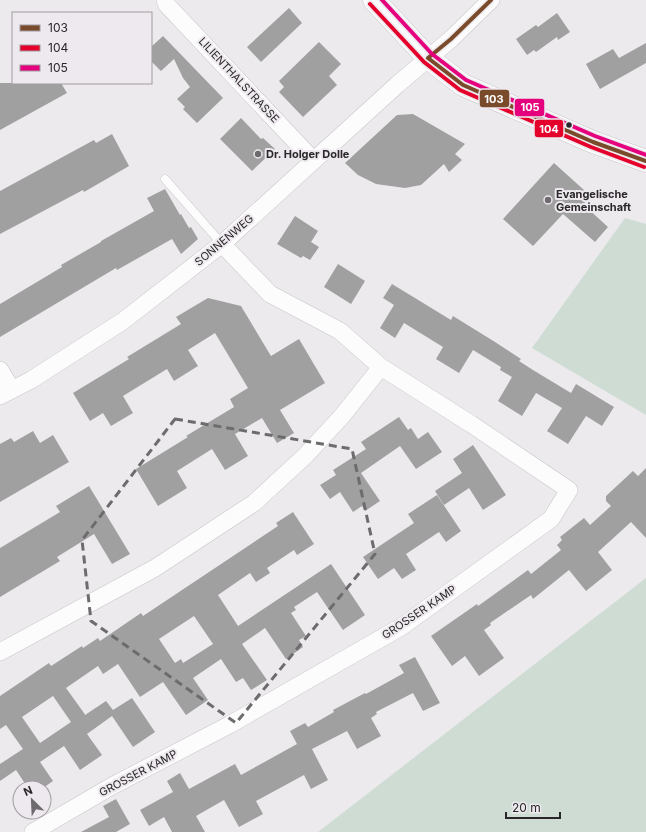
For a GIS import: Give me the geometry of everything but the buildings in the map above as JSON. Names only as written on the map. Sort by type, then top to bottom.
[{"type":"street","name":"LILIENTHALSTRASSE","points":[[165,0],[167,5],[314,160]]},
{"type":"street","points":[[374,0],[428,58],[463,85],[593,142],[646,161]]},
{"type":"street","name":"SONNENWEG","points":[[6,393],[31,380],[123,321],[222,244],[314,160],[451,39],[491,0]]},
{"type":"street","name":"GROSSER KAMP","points":[[33,832],[112,786],[229,725],[401,627],[551,519],[569,490],[471,424],[381,367],[340,331],[270,294],[222,244]]},
{"type":"street","points":[[0,652],[155,568],[254,503],[305,456],[342,416],[381,367]]},
{"type":"street","points":[[0,370],[6,393]]},
{"type":"lane","points":[[165,179],[222,244]]},
{"type":"highlighted area","points":[[175,419],[352,449],[375,554],[236,723],[91,621],[82,540]]},
{"type":"shaded area","points":[[625,218],[646,224],[646,415],[532,348]]},
{"type":"shaded area","points":[[646,578],[646,832],[318,832]]},
{"type":"transit line","name":"105","points":[[382,0],[432,54],[466,80],[595,136],[646,155]]},
{"type":"transit line","name":"103","points":[[491,0],[451,39],[428,58],[463,85],[593,142],[646,161]]},
{"type":"transit line","name":"104","points":[[370,4],[424,62],[460,90],[591,147],[644,167]]},
{"type":"place","name":"Dr. Holger Dolle","points":[[258,154]]},
{"type":"place","name":"Evangelische Gemeinschaft","points":[[548,200]]}]
